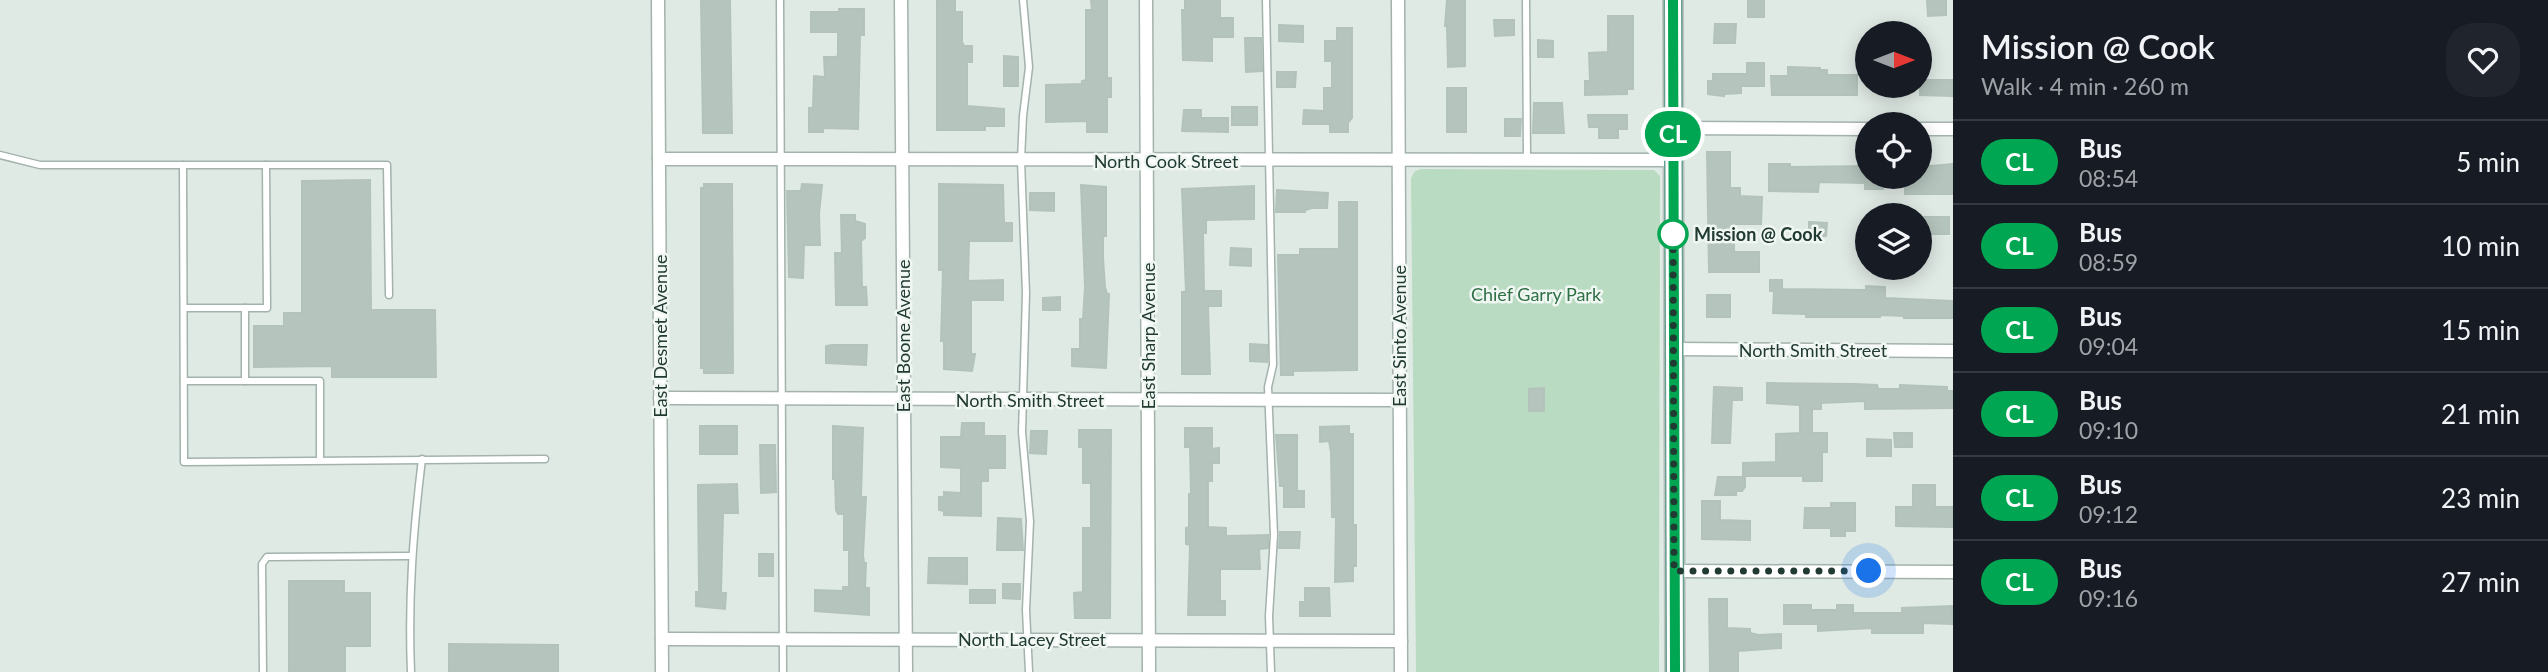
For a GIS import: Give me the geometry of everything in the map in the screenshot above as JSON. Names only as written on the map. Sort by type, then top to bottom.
[{"type":"main road","points":[[1673,0],[1675,672]]},
{"type":"street","name":"East Desmet Avenue","points":[[657,0],[662,672]]},
{"type":"street","name":"East Boone Avenue","points":[[901,0],[906,672]]},
{"type":"street","name":"East Sharp Avenue","points":[[1146,0],[1149,672]]},
{"type":"street","name":"East Sinto Avenue","points":[[1398,0],[1401,672]]},
{"type":"street","points":[[1673,128],[1855,129]]},
{"type":"street","points":[[1932,129],[1953,130]]},
{"type":"street","name":"North Cook Street","points":[[659,159],[1673,160]]},
{"type":"street","name":"North Smith Street","points":[[1674,349],[1953,351]]},
{"type":"street","name":"North Smith Street","points":[[660,398],[1399,400]]},
{"type":"street","points":[[1674,571],[1953,572]]},
{"type":"street","name":"North Lacey Street","points":[[662,639],[1401,641]]},
{"type":"lane","points":[[780,0],[783,672]]},
{"type":"lane","points":[[1023,0],[1029,76],[1023,116],[1021,160],[1026,293],[1023,463],[1030,521],[1027,598],[1029,672]]},
{"type":"lane","points":[[1266,0],[1273,365],[1268,399],[1273,535],[1269,640],[1271,672]]},
{"type":"lane","points":[[1526,0],[1527,160]]},
{"type":"lane","points":[[0,155],[40,165],[387,165],[389,295]]},
{"type":"lane","points":[[183,165],[184,462],[545,459]]},
{"type":"lane","points":[[184,309],[267,308],[266,165]]},
{"type":"lane","points":[[245,308],[245,381]]},
{"type":"lane","points":[[184,381],[320,381],[320,460]]},
{"type":"lane","points":[[411,672],[408,608],[410,556],[422,459]]},
{"type":"lane","points":[[263,672],[262,564],[267,556],[410,556]]},
{"type":"green space","name":"Chief Garry Park","points":[[1654,170],[1660,176],[1659,672],[1416,672],[1411,178],[1415,171]]},
{"type":"building","points":[[701,0],[730,0],[732,133],[703,133]]},
{"type":"building","points":[[937,0],[955,0],[955,12],[962,12],[962,42],[964,46],[972,46],[972,62],[967,62],[967,106],[1004,109],[1004,126],[985,126],[985,130],[937,130]]},
{"type":"building","points":[[1091,0],[1107,0],[1107,78],[1111,78],[1111,97],[1107,97],[1107,132],[1087,132],[1087,121],[1046,122],[1046,85],[1082,84],[1082,81],[1086,80],[1086,10],[1092,10]]},
{"type":"building","points":[[1185,0],[1220,0],[1220,18],[1233,18],[1233,37],[1212,37],[1212,61],[1183,60],[1182,10],[1185,10]]},
{"type":"building","points":[[1447,0],[1465,0],[1465,66],[1448,67],[1445,26]]},
{"type":"building","points":[[1748,0],[1764,0],[1764,17],[1748,17]]},
{"type":"building","points":[[1927,0],[1946,0],[1946,15],[1928,16]]},
{"type":"building","points":[[839,9],[864,9],[864,35],[860,35],[858,129],[823,128],[823,132],[809,132],[809,108],[813,108],[814,76],[825,77],[824,57],[837,57],[838,54],[838,32],[811,32],[811,12],[839,12]]},
{"type":"building","points":[[1608,16],[1633,16],[1633,89],[1627,89],[1627,94],[1585,95],[1585,81],[1590,81],[1589,53],[1608,52]]},
{"type":"building","points":[[1494,20],[1514,20],[1514,35],[1495,36]]},
{"type":"building","points":[[1715,24],[1736,24],[1735,43],[1714,43]]},
{"type":"building","points":[[1279,25],[1303,26],[1303,42],[1279,41]]},
{"type":"building","points":[[1337,28],[1352,28],[1352,118],[1348,123],[1348,132],[1330,132],[1330,124],[1303,124],[1304,110],[1324,111],[1324,88],[1332,88],[1332,61],[1325,61],[1325,41],[1337,41]]},
{"type":"building","points":[[1245,38],[1261,38],[1262,71],[1246,72]]},
{"type":"building","points":[[1538,40],[1553,41],[1553,57],[1538,57]]},
{"type":"building","points":[[1004,56],[1018,57],[1018,86],[1004,86]]},
{"type":"building","points":[[1747,63],[1764,63],[1764,86],[1741,86],[1741,93],[1724,96],[1708,94],[1708,81],[1713,81],[1713,74],[1747,74]]},
{"type":"building","points":[[1788,67],[1820,68],[1827,70],[1827,75],[1855,75],[1855,95],[1772,95],[1771,76],[1788,76]]},
{"type":"building","points":[[1277,72],[1296,72],[1295,87],[1277,87]]},
{"type":"building","points":[[1932,80],[1953,80],[1953,96],[1932,95]]},
{"type":"building","points":[[1447,88],[1466,88],[1466,132],[1447,132]]},
{"type":"building","points":[[1534,103],[1562,103],[1564,133],[1533,133]]},
{"type":"building","points":[[1232,107],[1257,107],[1257,125],[1232,125]]},
{"type":"building","points":[[1184,110],[1201,110],[1201,118],[1228,118],[1228,132],[1182,131]]},
{"type":"building","points":[[1588,115],[1627,115],[1627,129],[1618,129],[1618,138],[1599,138],[1599,127],[1589,127]]},
{"type":"building","points":[[1505,119],[1521,119],[1520,136],[1505,136]]},
{"type":"building","points":[[1707,152],[1730,152],[1730,188],[1740,188],[1740,196],[1762,197],[1761,224],[1734,224],[1734,252],[1759,252],[1759,272],[1709,272]]},
{"type":"building","points":[[1769,164],[1790,164],[1790,167],[1855,166],[1855,183],[1819,182],[1818,192],[1769,191]]},
{"type":"building","points":[[1953,164],[1953,194],[1905,194],[1905,189],[1932,189],[1932,166]]},
{"type":"building","points":[[370,180],[371,310],[435,310],[436,377],[332,377],[332,366],[254,367],[254,326],[284,326],[284,313],[302,313],[302,181]]},
{"type":"building","points":[[704,184],[732,184],[733,373],[704,373],[704,368],[701,368],[701,188],[704,188]]},
{"type":"building","points":[[802,184],[822,185],[820,245],[804,245],[803,278],[789,277],[787,191],[801,191]]},
{"type":"building","points":[[939,184],[1003,185],[1004,223],[1012,223],[1012,241],[969,241],[968,281],[1003,280],[1003,300],[971,300],[971,354],[975,354],[972,371],[944,369],[944,341],[941,341],[943,270],[939,270]]},
{"type":"building","points":[[1081,185],[1106,187],[1103,258],[1105,287],[1109,294],[1106,368],[1072,366],[1072,349],[1080,349],[1080,319],[1083,319],[1085,287]]},
{"type":"building","points":[[1254,186],[1254,219],[1206,220],[1206,233],[1203,233],[1204,291],[1221,291],[1221,306],[1208,306],[1210,374],[1182,374],[1182,292],[1186,292],[1182,189]]},
{"type":"building","points":[[1277,190],[1328,193],[1327,208],[1312,208],[1305,212],[1276,212]]},
{"type":"building","points":[[1030,193],[1054,193],[1054,211],[1030,210]]},
{"type":"building","points":[[1339,202],[1357,202],[1357,370],[1293,371],[1293,375],[1281,375],[1278,255],[1300,255],[1300,249],[1339,249]]},
{"type":"building","points":[[841,215],[855,215],[855,221],[865,224],[865,238],[861,241],[862,287],[866,287],[867,305],[836,305],[835,253],[842,253]]},
{"type":"building","points":[[1932,217],[1949,217],[1949,234],[1932,234]]},
{"type":"building","points":[[1809,222],[1827,223],[1826,236],[1809,236]]},
{"type":"building","points":[[1231,248],[1251,249],[1251,266],[1230,265]]},
{"type":"building","points":[[1770,280],[1782,280],[1782,289],[1866,290],[1866,286],[1885,287],[1885,298],[1953,301],[1953,318],[1880,315],[1806,317],[1806,314],[1773,313],[1774,291],[1770,291]]},
{"type":"building","points":[[1707,295],[1730,295],[1730,317],[1707,317]]},
{"type":"building","points":[[1060,297],[1060,310],[1043,310],[1043,298]]},
{"type":"building","points":[[1250,344],[1267,345],[1267,362],[1250,361]]},
{"type":"building","points":[[867,345],[866,365],[826,363],[826,346]]},
{"type":"building","points":[[1767,383],[1877,385],[1878,389],[1900,389],[1900,385],[1947,387],[1947,391],[1953,391],[1953,408],[1865,409],[1865,401],[1821,403],[1821,409],[1812,409],[1812,433],[1827,433],[1827,452],[1822,452],[1822,481],[1803,481],[1803,476],[1743,476],[1743,463],[1776,462],[1776,434],[1800,433],[1800,405],[1767,403]]},
{"type":"building","points":[[1714,387],[1742,388],[1742,400],[1732,400],[1730,443],[1712,443]]},
{"type":"building","points":[[1544,388],[1544,411],[1529,411],[1529,389]]},
{"type":"building","points":[[962,423],[984,423],[984,436],[1005,436],[1005,468],[988,468],[988,481],[981,481],[981,516],[944,515],[944,511],[939,510],[939,497],[944,497],[944,492],[961,493],[961,468],[941,467],[941,437],[961,437]]},
{"type":"building","points":[[700,426],[737,426],[737,454],[700,454]]},
{"type":"building","points":[[833,426],[863,428],[861,497],[866,497],[863,555],[866,563],[865,588],[869,588],[869,615],[815,611],[815,590],[843,591],[843,587],[849,587],[849,550],[844,550],[844,514],[838,514],[836,510]]},
{"type":"building","points":[[1349,426],[1349,434],[1353,434],[1356,566],[1353,566],[1353,581],[1335,582],[1336,517],[1332,517],[1331,452],[1329,441],[1320,442],[1320,427]]},
{"type":"building","points":[[1185,428],[1212,428],[1212,449],[1219,448],[1219,463],[1212,463],[1212,481],[1208,481],[1208,527],[1226,528],[1226,536],[1268,535],[1268,548],[1259,549],[1260,569],[1220,569],[1220,601],[1225,601],[1225,615],[1188,615],[1190,545],[1186,544],[1186,528],[1189,527],[1191,494],[1190,447],[1185,447]]},
{"type":"building","points":[[1079,430],[1111,430],[1110,618],[1075,618],[1074,593],[1083,592],[1083,528],[1091,528],[1091,483],[1083,483],[1083,447],[1079,447]]},
{"type":"building","points":[[1031,431],[1047,431],[1046,454],[1030,453]]},
{"type":"building","points":[[1894,433],[1912,433],[1912,447],[1895,447]]},
{"type":"building","points":[[1276,435],[1297,435],[1297,491],[1304,491],[1304,507],[1284,507],[1284,486],[1280,486]]},
{"type":"building","points":[[1867,439],[1891,440],[1891,456],[1867,456]]},
{"type":"building","points":[[760,445],[775,445],[776,492],[761,493]]},
{"type":"building","points":[[1718,477],[1745,477],[1745,487],[1742,491],[1736,491],[1736,495],[1715,495]]},
{"type":"building","points":[[737,484],[738,513],[723,513],[721,593],[726,593],[725,609],[696,606],[696,592],[699,592],[698,485]]},
{"type":"building","points":[[1913,485],[1935,485],[1935,507],[1953,507],[1953,527],[1896,526],[1896,507],[1913,507]]},
{"type":"building","points":[[1702,501],[1720,501],[1720,520],[1750,521],[1750,540],[1702,539]]},
{"type":"building","points":[[1831,503],[1855,503],[1855,531],[1845,531],[1845,536],[1831,536],[1831,528],[1804,528],[1805,508],[1831,508]]},
{"type":"building","points":[[998,518],[1021,519],[1023,550],[997,550]]},
{"type":"building","points":[[1280,532],[1300,532],[1299,548],[1279,548]]},
{"type":"building","points":[[759,554],[773,554],[773,576],[759,576]]},
{"type":"building","points":[[929,558],[967,558],[967,584],[928,583]]},
{"type":"building","points":[[289,581],[344,581],[344,593],[370,593],[370,646],[345,646],[345,672],[289,672]]},
{"type":"building","points":[[1003,584],[1020,584],[1020,599],[1003,598]]},
{"type":"building","points":[[1305,588],[1329,588],[1330,616],[1300,616],[1300,602],[1305,602]]},
{"type":"building","points":[[970,590],[995,590],[995,603],[970,603]]},
{"type":"building","points":[[1709,599],[1727,599],[1727,628],[1750,629],[1750,633],[1759,635],[1781,634],[1781,648],[1738,651],[1738,672],[1710,672]]},
{"type":"building","points":[[1784,605],[1811,605],[1811,610],[1837,610],[1837,605],[1853,605],[1853,613],[1902,613],[1902,608],[1952,606],[1952,624],[1923,623],[1923,633],[1872,633],[1872,628],[1818,631],[1818,624],[1784,624]]},
{"type":"building","points":[[449,644],[558,645],[558,672],[449,672]]},
{"type":"bus line","name":"CL","points":[[1673,0],[1675,672]]},
{"type":"place","name":"Mission @ Cook","points":[[1673,234]]},
{"type":"route","points":[[1673,234],[1673,223],[1674,571],[1869,571]]}]
